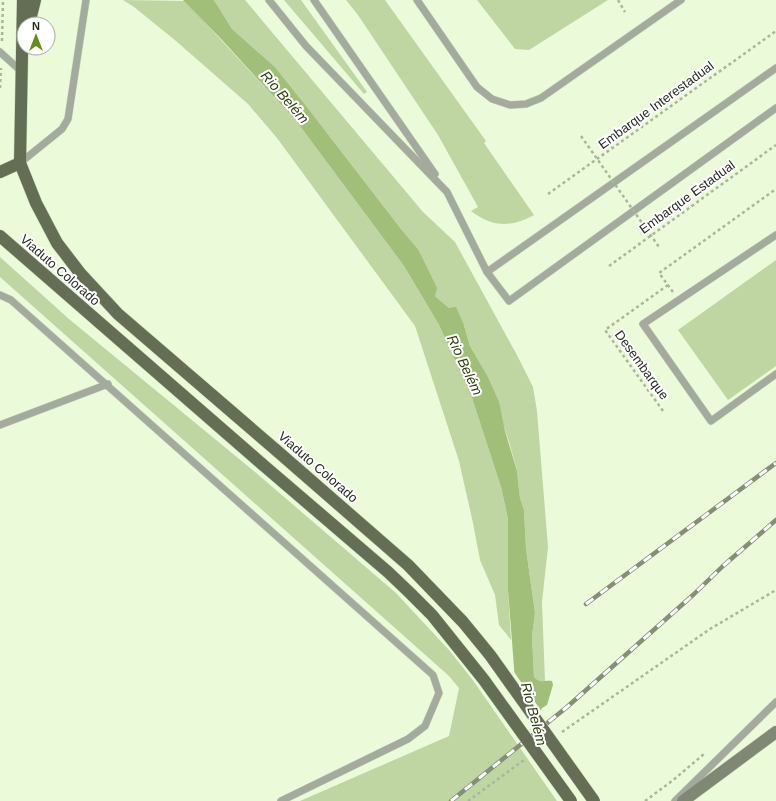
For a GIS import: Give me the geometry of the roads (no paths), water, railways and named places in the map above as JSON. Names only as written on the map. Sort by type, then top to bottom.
[{"type":"main road","points":[[23,0],[23,16]]},
{"type":"main road","points":[[31,16],[35,0]]},
{"type":"main road","points":[[0,172],[20,163],[23,56]]},
{"type":"main road","name":"Viaduto Colorado","points":[[20,163],[36,203],[54,238],[98,294],[137,331],[390,549],[426,582],[459,617],[490,655],[594,801]]},
{"type":"main road","name":"Viaduto Colorado","points":[[0,236],[410,592],[432,615],[484,680],[571,801]]},
{"type":"main road","points":[[683,801],[776,732]]},
{"type":"lane","points":[[20,163],[62,129],[68,119],[86,0]]},
{"type":"lane","points":[[269,0],[306,46],[447,192]]},
{"type":"lane","points":[[314,0],[447,192],[487,272],[509,301],[776,108]]},
{"type":"lane","points":[[417,0],[477,87],[492,99],[510,105],[526,104],[541,98],[682,0]]},
{"type":"lane","points":[[0,52],[22,72]]},
{"type":"lane","points":[[487,272],[776,68]]},
{"type":"lane","points":[[776,235],[643,324],[711,421],[776,374]]},
{"type":"lane","points":[[0,295],[11,300],[108,384],[433,674],[438,693],[425,726],[408,739],[281,801]]},
{"type":"lane","points":[[0,425],[108,384]]},
{"type":"lane","points":[[675,801],[776,702]]},
{"type":"water","name":"Rio Belém","points":[[183,0],[214,0],[232,29],[275,67],[418,249],[437,288],[435,296],[449,308],[456,307],[464,325],[470,346],[487,375],[499,402],[505,431],[517,471],[520,498],[524,510],[526,549],[535,613],[532,636],[534,677],[540,681],[552,681],[553,685],[547,705],[542,708],[540,712],[517,706],[508,590],[508,519],[501,487],[472,398],[439,325],[404,266],[297,122]]},
{"type":"railway","points":[[586,604],[776,463]]},
{"type":"railway","points":[[451,801],[567,707],[776,520]]}]
